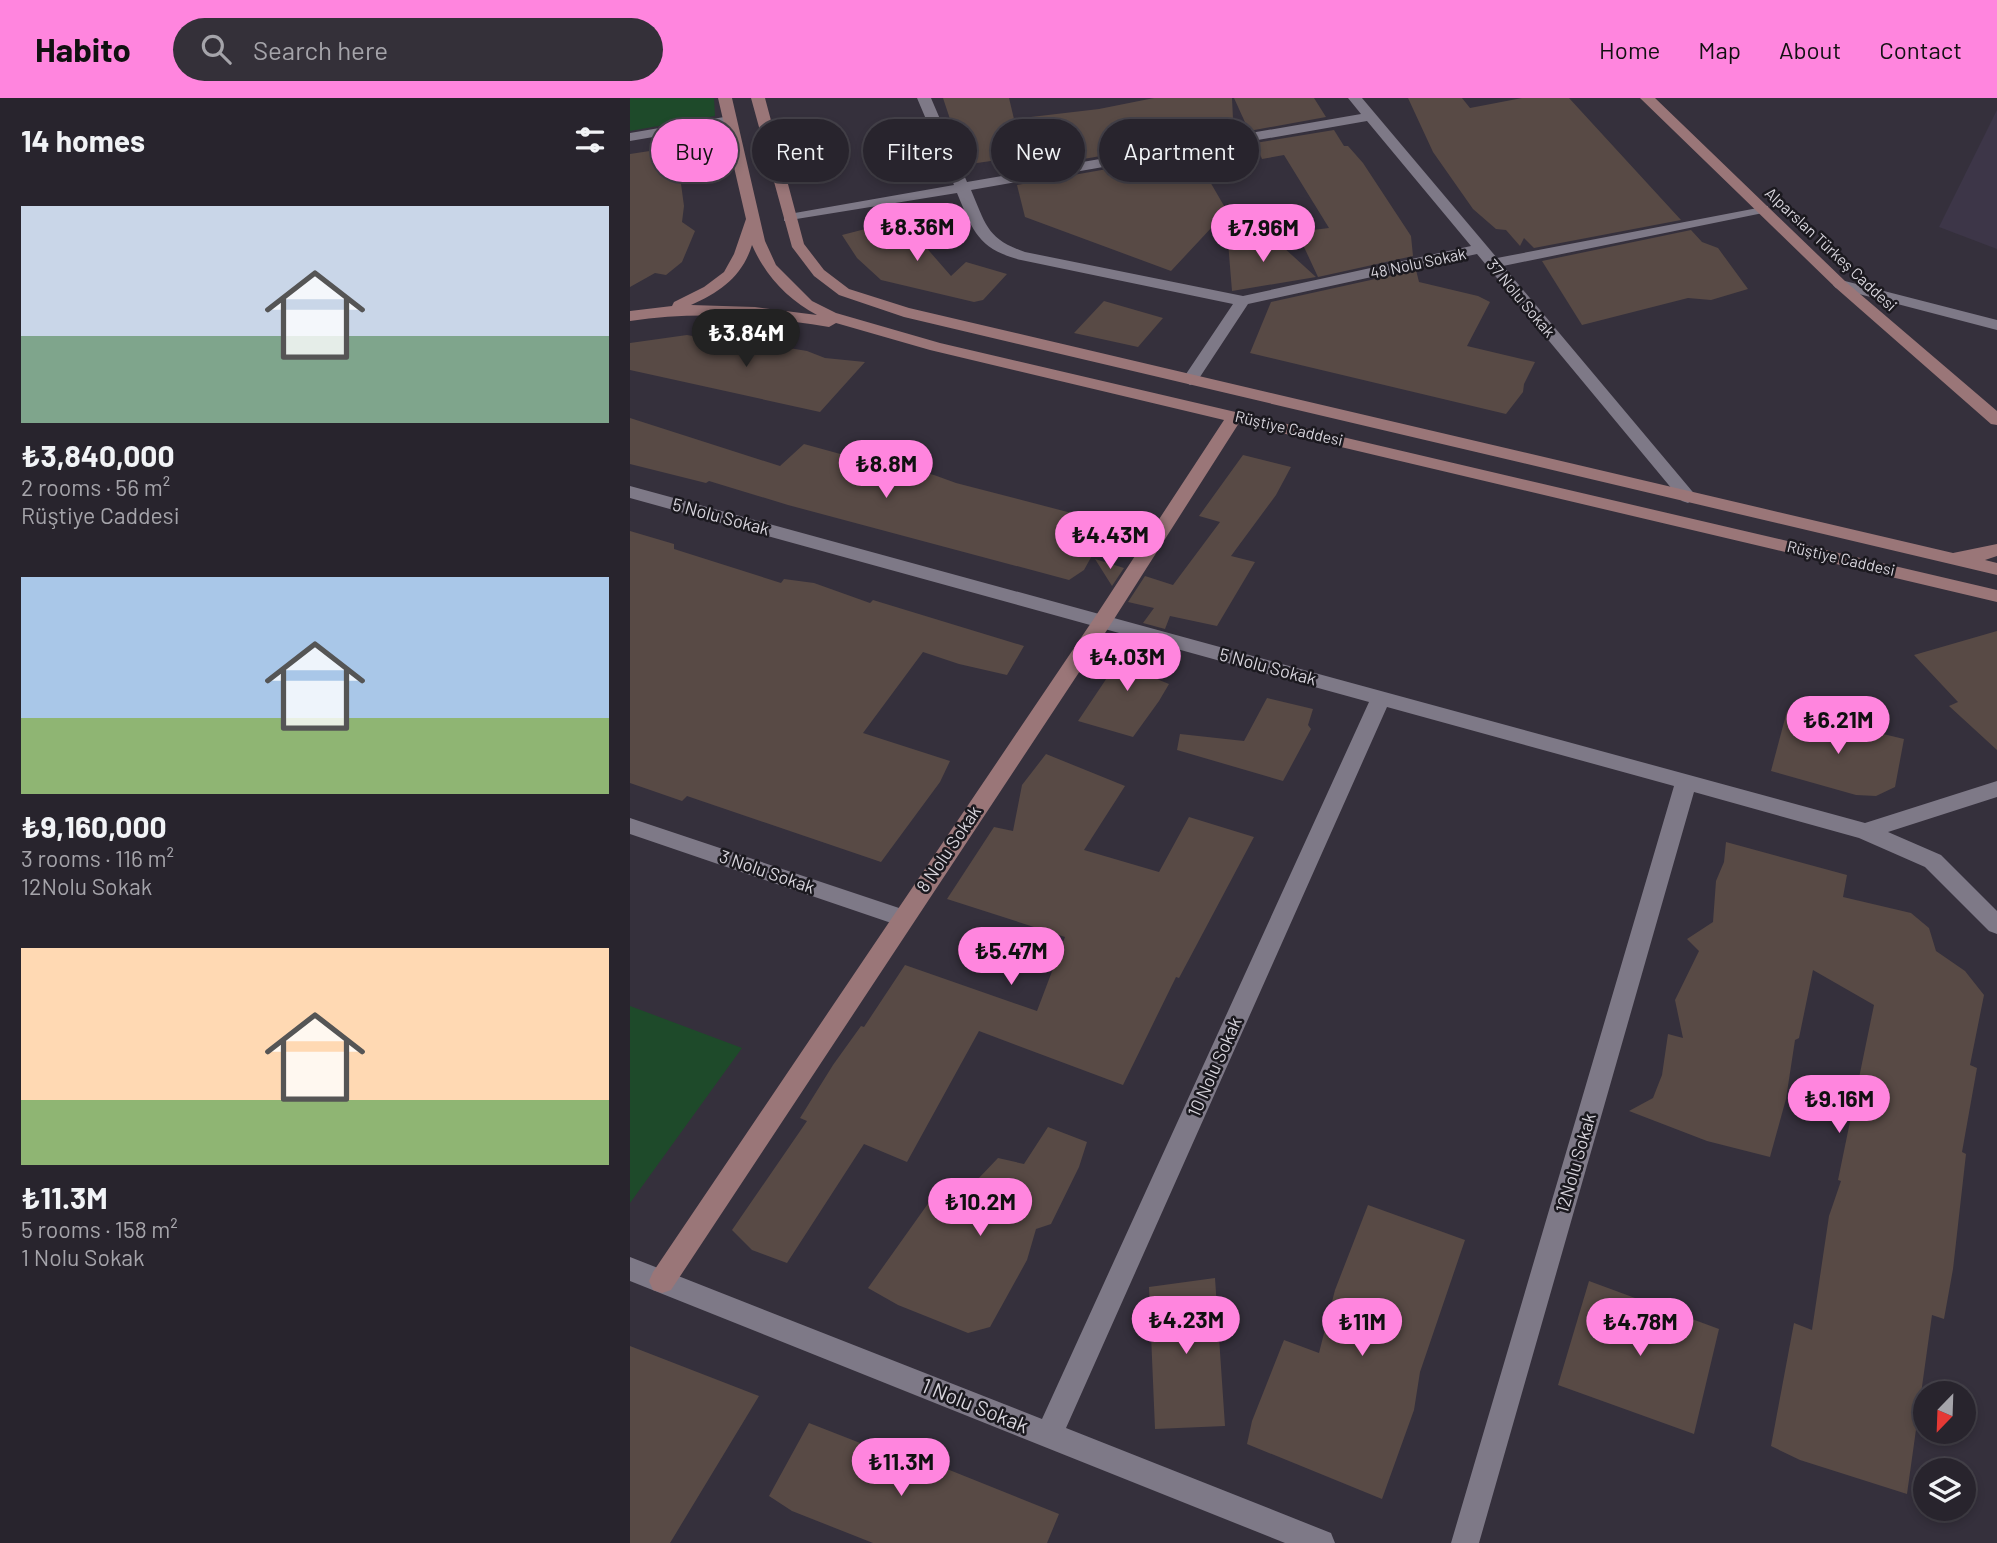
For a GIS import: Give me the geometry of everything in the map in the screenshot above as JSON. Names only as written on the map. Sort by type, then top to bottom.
[{"type":"street","name":"Rüştiye Caddesi","points":[[725,98],[730,119]]},
{"type":"street","name":"Rüştiye Caddesi","points":[[758,98],[797,244],[819,273],[844,292],[904,312],[1997,569]]},
{"type":"street","points":[[924,98],[982,234],[996,247],[1021,256],[1243,301],[1189,380]]},
{"type":"street","name":"37 Nolu Sokak","points":[[1355,98],[1688,497]]},
{"type":"street","name":"Alparslan Türkeş Caddesi","points":[[1647,98],[1841,285],[1997,420]]},
{"type":"street","points":[[789,218],[1370,116]]},
{"type":"street","points":[[630,137],[651,133]]},
{"type":"street","name":"Rüştiye Caddesi","points":[[738,155],[752,215],[769,267],[807,304],[830,316],[876,330],[1997,596]]},
{"type":"street","name":"48 Nolu Sokak","points":[[1492,264],[1763,209]]},
{"type":"street","points":[[630,316],[671,308],[709,292],[734,274],[744,254],[752,215]]},
{"type":"street","name":"48 Nolu Sokak","points":[[1243,301],[1480,249]]},
{"type":"street","points":[[1841,285],[1997,325]]},
{"type":"street","points":[[671,308],[758,312],[876,330]]},
{"type":"street","name":"8 Nolu Sokak","points":[[662,1281],[1102,622],[1235,416]]},
{"type":"street","name":"5 Nolu Sokak","points":[[630,492],[1864,831],[1933,861],[1997,925]]},
{"type":"street","points":[[1924,553],[1978,556],[1997,550]]},
{"type":"street","name":"10 Nolu Sokak","points":[[1049,1435],[1381,698]]},
{"type":"street","name":"12Nolu Sokak","points":[[1465,1543],[1686,782]]},
{"type":"street","points":[[1864,831],[1997,789]]},
{"type":"street","name":"3 Nolu Sokak","points":[[630,826],[903,919]]},
{"type":"street","name":"1 Nolu Sokak","points":[[630,1269],[1321,1543]]},
{"type":"shaded area","points":[[1997,110],[1997,249],[1939,227]]},
{"type":"green space","points":[[630,98],[714,98],[715,116],[698,119],[651,119],[651,127],[630,131]]},
{"type":"green space","points":[[630,1006],[742,1048],[630,1203]]},
{"type":"building","points":[[943,98],[1009,98],[1014,119],[991,119],[991,161],[977,163],[977,119],[950,119]]},
{"type":"building","points":[[1154,98],[1232,98],[1233,119],[1099,119],[1099,156],[1085,159],[1085,119],[1014,119],[1099,109]]},
{"type":"building","points":[[1234,98],[1314,98],[1326,117],[1259,129],[1259,119],[1244,119]]},
{"type":"building","points":[[1408,98],[1462,98],[1470,108],[1522,98],[1569,98],[1681,220],[1534,248],[1524,238],[1520,246],[1506,230],[1496,229],[1473,209],[1433,152]]},
{"type":"building","points":[[1334,130],[1344,146],[1348,146],[1363,163],[1411,236],[1413,256],[1318,277],[1297,232],[1329,228],[1284,155],[1262,159],[1259,142]]},
{"type":"building","points":[[651,151],[651,182],[681,182],[684,206],[682,222],[695,231],[682,262],[666,275],[655,273],[630,287],[630,154]]},
{"type":"building","points":[[1099,170],[1099,182],[1210,182],[1227,211],[1171,271],[1025,217],[1017,185],[1034,182],[1085,182],[1085,173]]},
{"type":"building","points":[[912,217],[917,237],[951,276],[966,262],[1007,274],[983,300],[974,302],[881,280],[857,258],[842,235]]},
{"type":"building","points":[[1691,230],[1702,242],[1718,248],[1748,289],[1711,300],[1688,298],[1582,325],[1542,261]]},
{"type":"building","points":[[1271,236],[1316,277],[1232,291],[1228,242]]},
{"type":"building","points":[[1416,270],[1419,282],[1478,296],[1490,302],[1467,346],[1535,362],[1523,392],[1506,414],[1250,353],[1271,302]]},
{"type":"building","points":[[1104,301],[1163,318],[1138,347],[1074,333]]},
{"type":"building","points":[[687,335],[725,342],[729,338],[807,351],[825,358],[865,362],[820,412],[630,370],[630,343]]},
{"type":"building","points":[[630,418],[780,466],[804,444],[895,469],[898,466],[934,475],[1110,523],[1084,570],[1069,580],[788,505],[709,481],[706,483],[630,464]]},
{"type":"building","points":[[1243,455],[1291,467],[1276,495],[1231,556],[1255,562],[1217,626],[1170,616],[1165,629],[1143,623],[1154,608],[1128,602],[1145,576],[1173,585],[1220,522],[1199,516]]},
{"type":"building","points":[[630,531],[674,544],[674,549],[781,583],[784,579],[814,583],[870,603],[873,600],[1024,646],[1007,675],[923,652],[863,733],[950,761],[940,782],[881,862],[687,796],[682,801],[630,783]]},
{"type":"building","points":[[1095,559],[1124,568],[1112,586]]},
{"type":"building","points":[[1997,631],[1997,750],[1949,706],[1958,702],[1914,655]]},
{"type":"building","points":[[1133,639],[1158,647],[1147,675],[1169,684],[1159,701],[1133,737],[1078,721]]},
{"type":"building","points":[[1267,698],[1313,709],[1308,725],[1311,729],[1283,781],[1177,750],[1180,734],[1244,741]]},
{"type":"building","points":[[1787,711],[1904,739],[1895,787],[1876,796],[1856,795],[1771,771]]},
{"type":"building","points":[[1046,754],[1125,786],[1084,850],[1159,872],[1189,817],[1254,837],[1179,978],[1176,977],[1123,1085],[979,1031],[907,1162],[864,1144],[787,1263],[752,1250],[732,1230],[807,1121],[800,1118],[833,1065],[861,1026],[864,1027],[905,965],[1037,1011],[1065,937],[947,899],[994,827],[1013,831],[1022,785]]},
{"type":"building","points":[[1726,842],[1847,875],[1843,897],[1911,913],[1929,928],[1936,951],[1965,971],[1984,995],[1970,1065],[1977,1068],[1962,1152],[1966,1154],[1953,1269],[1944,1319],[1932,1315],[1923,1381],[1913,1381],[1914,1444],[1907,1494],[1800,1460],[1771,1446],[1794,1323],[1812,1330],[1829,1216],[1841,1181],[1838,1180],[1874,1005],[1813,970],[1799,1038],[1795,1040],[1786,1099],[1770,1157],[1707,1141],[1629,1111],[1653,1098],[1662,1075],[1668,1034],[1683,1038],[1675,1000],[1699,951],[1687,939],[1713,922],[1716,881],[1724,862]]},
{"type":"building","points":[[1048,1127],[1087,1142],[1079,1167],[1051,1224],[1036,1229],[1027,1260],[990,1327],[968,1333],[898,1305],[868,1288],[932,1198],[967,1210],[978,1179],[998,1158],[1024,1164]]},
{"type":"building","points":[[1368,1205],[1465,1240],[1420,1372],[1414,1410],[1382,1499],[1247,1444],[1252,1421],[1284,1340],[1319,1353],[1335,1290]]},
{"type":"building","points":[[1215,1278],[1225,1426],[1155,1429],[1149,1287]]},
{"type":"building","points":[[1589,1281],[1719,1329],[1694,1434],[1558,1385]]},
{"type":"building","points":[[630,1346],[759,1396],[670,1543],[630,1543]]},
{"type":"building","points":[[809,1423],[873,1448],[919,1475],[927,1461],[1059,1514],[1047,1543],[873,1543],[792,1511],[769,1496]]}]
